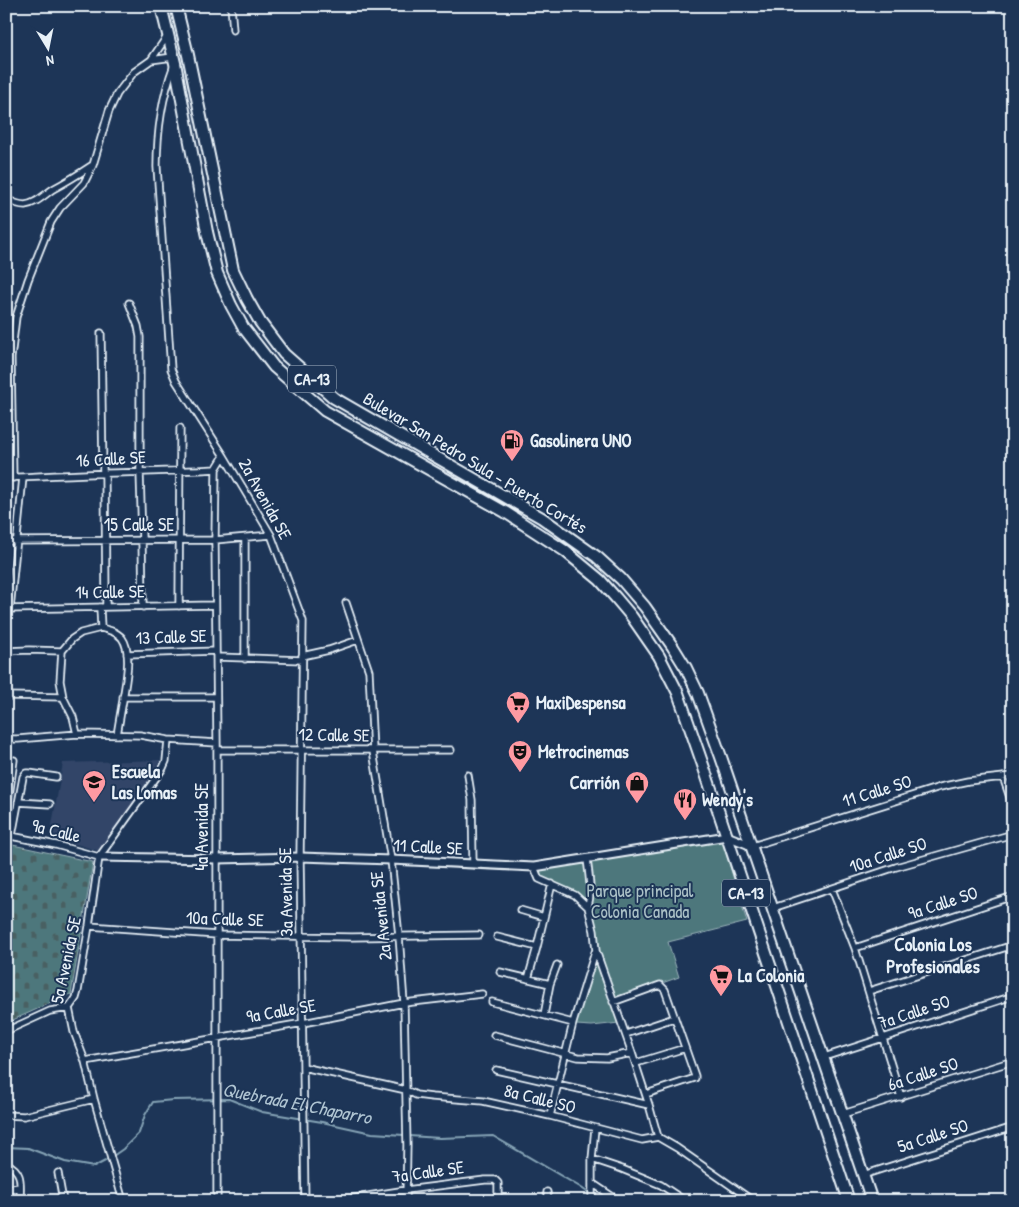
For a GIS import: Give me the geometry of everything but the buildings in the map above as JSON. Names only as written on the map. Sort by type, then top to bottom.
[{"type":"highway","name":"Bulevar San Pedro Sula - Puerto Cortés","points":[[161,6],[174,60],[207,232],[217,273],[243,327],[274,367],[325,411],[505,512],[565,551],[600,580],[632,617],[659,656],[678,693],[849,1201]]},
{"type":"highway","name":"Bulevar San Pedro Sula - Puerto Cortés","points":[[176,6],[233,270],[260,322],[284,354],[334,398],[542,518],[597,557],[621,579],[645,607],[673,647],[698,693],[715,739],[872,1201]]},
{"type":"street","points":[[231,6],[233,30]]},
{"type":"street","points":[[9,478],[9,358],[16,317],[28,280],[51,222],[60,208],[84,184],[93,165],[109,111],[117,94],[134,72],[151,60],[168,35]]},
{"type":"street","points":[[151,60],[174,60]]},
{"type":"street","name":"2a Avenida SE","points":[[174,60],[159,125],[157,151],[171,369],[176,381],[271,535],[290,584]]},
{"type":"street","points":[[6,199],[16,204],[27,205],[36,202],[93,165]]},
{"type":"street","points":[[128,303],[138,326],[140,337],[143,607]]},
{"type":"street","points":[[101,333],[106,540],[102,628]]},
{"type":"street","points":[[179,606],[180,428]]},
{"type":"street","points":[[216,469],[224,456]]},
{"type":"street","name":"16 Calle SE","points":[[9,478],[216,469]]},
{"type":"street","name":"4a Avenida SE","points":[[216,469],[217,1201]]},
{"type":"street","points":[[8,609],[23,477]]},
{"type":"street","name":"15 Calle SE","points":[[6,541],[215,540],[271,535]]},
{"type":"street","points":[[244,659],[245,538]]},
{"type":"street","name":"3a Avenida SE","points":[[290,584],[303,621],[300,857],[305,1201]]},
{"type":"street","name":"2a Avenida SE","points":[[346,603],[369,671],[372,751],[390,860],[399,936],[404,1003],[407,1127],[406,1201]]},
{"type":"street","name":"14 Calle SE","points":[[8,609],[215,606]]},
{"type":"street","points":[[77,734],[73,717],[62,697],[60,681],[62,651],[72,638],[81,633],[102,628],[122,638],[127,654],[127,680],[117,734]]},
{"type":"street","name":"13 Calle SE","points":[[127,654],[217,654],[244,659],[302,658],[358,640]]},
{"type":"street","points":[[6,651],[62,651]]},
{"type":"street","points":[[6,696],[62,697]]},
{"type":"street","points":[[123,697],[216,697]]},
{"type":"street","name":"12 Calle SE","points":[[6,739],[77,734],[117,734],[140,735],[217,746],[301,750],[450,750]]},
{"type":"street","name":"5a Avenida SE","points":[[123,1201],[94,1100],[85,1061],[74,1032],[69,1008],[76,998],[78,990],[99,857],[163,768],[166,761],[168,740]]},
{"type":"street","points":[[6,818],[14,760]]},
{"type":"street","points":[[9,835],[23,777],[26,773],[56,778]]},
{"type":"street","points":[[468,775],[472,800],[474,864]]},
{"type":"street","name":"11 Calle SO","points":[[752,846],[940,787],[968,781],[1013,776]]},
{"type":"street","points":[[1003,777],[1013,806]]},
{"type":"street","points":[[18,802],[50,804]]},
{"type":"street","name":"10a Calle SO","points":[[773,908],[896,867],[1013,834]]},
{"type":"street","name":"9a Calle","points":[[9,835],[56,844],[99,857]]},
{"type":"street","points":[[727,836],[752,846]]},
{"type":"street","name":"11 Calle SE","points":[[99,857],[217,859],[300,857],[534,867],[727,836]]},
{"type":"street","points":[[587,859],[590,882],[588,907],[594,932],[596,952],[626,1034],[658,1137],[677,1148],[752,1201]]},
{"type":"street","points":[[534,867],[539,879],[575,895],[588,907]]},
{"type":"street","points":[[528,978],[552,884]]},
{"type":"street","points":[[832,889],[855,948],[901,1097]]},
{"type":"street","name":"9a Calle SO","points":[[855,948],[1013,896]]},
{"type":"street","points":[[520,910],[544,917]]},
{"type":"street","name":"10a Calle SE","points":[[89,926],[218,934],[302,936],[479,935]]},
{"type":"street","points":[[497,937],[537,947]]},
{"type":"street","points":[[869,991],[1013,945]]},
{"type":"street","points":[[550,1116],[574,1023],[596,952]]},
{"type":"street","points":[[544,1016],[550,984],[557,965]]},
{"type":"street","points":[[500,972],[550,984]]},
{"type":"street","points":[[613,1002],[660,985],[664,990],[685,1048],[695,1076],[694,1078],[646,1094]]},
{"type":"street","name":"9a Calle SE","points":[[85,1061],[303,1023],[404,1003],[482,994]]},
{"type":"street","name":"7a Calle SO","points":[[824,1057],[1013,996]]},
{"type":"street","points":[[492,1002],[574,1023]]},
{"type":"street","points":[[6,1031],[50,1011],[69,1008]]},
{"type":"street","points":[[626,1034],[674,1018]]},
{"type":"street","points":[[494,1035],[578,1057],[607,1058],[632,1053]]},
{"type":"street","points":[[636,1064],[685,1048]]},
{"type":"street","name":"6a Calle SO","points":[[843,1114],[1013,1061]]},
{"type":"street","name":"8a Calle SO","points":[[304,1067],[406,1090],[416,1095],[483,1101],[642,1140],[658,1137]]},
{"type":"street","points":[[496,1070],[649,1105]]},
{"type":"street","points":[[6,1115],[24,1116],[94,1100]]},
{"type":"street","name":"5a Calle SO","points":[[864,1175],[1013,1126]]},
{"type":"street","points":[[592,1201],[592,1159],[595,1128]]},
{"type":"street","points":[[592,1159],[661,1185],[685,1201]]},
{"type":"street","points":[[6,1163],[19,1172],[21,1180],[20,1201]]},
{"type":"street","points":[[58,1173],[63,1201]]},
{"type":"street","name":"7a Calle SE","points":[[336,1201],[406,1190],[495,1180],[498,1183],[498,1201]]},
{"type":"street","points":[[592,1184],[619,1201]]},
{"type":"street","points":[[6,1189],[20,1187]]},
{"type":"street","points":[[547,1192],[548,1201]]},
{"type":"shaded area","name":"Escuela Las Lomas","points":[[161,760],[99,851],[50,836],[63,763]]},
{"type":"green space","name":"Parque principal Colonia Canada","points":[[721,837],[747,922],[668,942],[679,977],[614,1000],[597,950],[590,907],[576,893],[539,879],[534,867]]},
{"type":"green space","points":[[8,844],[93,862],[71,994],[6,1023],[6,855]]},
{"type":"green space","points":[[595,956],[619,1023],[592,1026],[576,1025]]},
{"type":"waterway","name":"Quebrada El Chaparro","points":[[113,1156],[139,1133],[145,1115],[153,1102],[173,1100],[229,1099],[262,1112],[372,1133],[404,1135]]},
{"type":"waterway","name":"Quebrada El Chaparro","points":[[409,1136],[440,1138],[493,1136],[590,1194]]},
{"type":"waterway","name":"Quebrada El Chaparro","points":[[6,1147],[28,1148],[65,1162],[94,1167],[109,1159]]},
{"type":"place","name":"Gasolinera UNO","points":[[512,462]]},
{"type":"place","name":"MaxiDespensa","points":[[518,724]]},
{"type":"place","name":"Metrocinemas","points":[[520,773]]},
{"type":"place","name":"Escuela Las Lomas","points":[[94,803]]},
{"type":"place","name":"Carrión","points":[[637,804]]},
{"type":"place","name":"Wendy's","points":[[685,821]]},
{"type":"place","name":"La Colonia","points":[[721,997]]},
{"type":"district","name":"Colonia Los Profesionales","points":[[933,955]]}]
